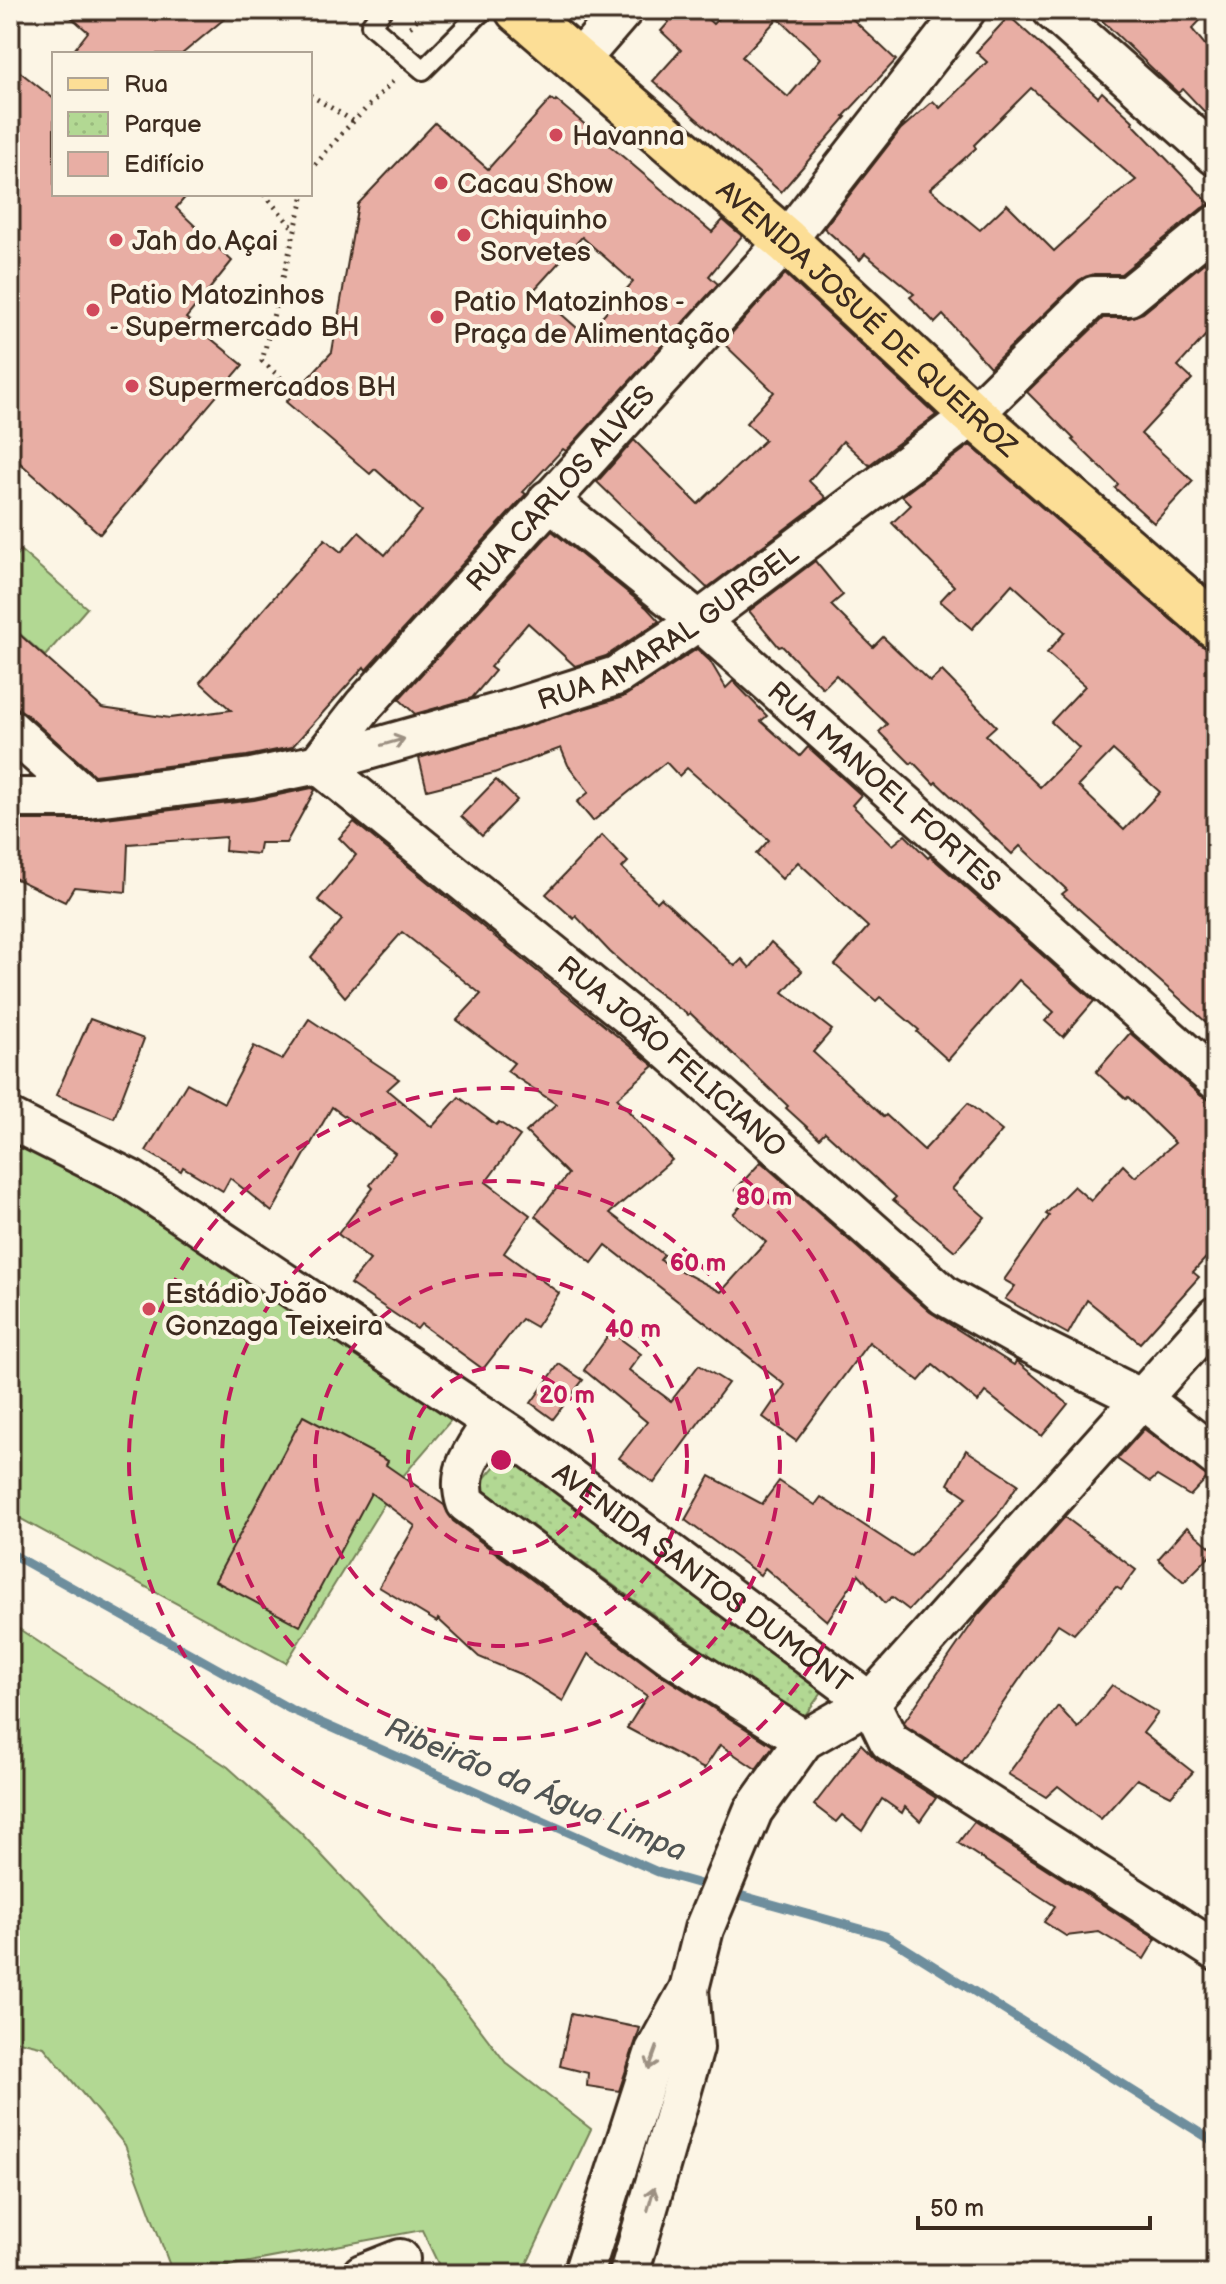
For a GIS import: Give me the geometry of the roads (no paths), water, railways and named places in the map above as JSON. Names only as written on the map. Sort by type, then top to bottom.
[{"type":"main road","name":"AVENIDA JOSUÉ DE QUEIROZ","points":[[518,10],[786,241],[973,415],[1216,626]]},
{"type":"street","points":[[578,62],[623,10]]},
{"type":"street","name":"RUA CARLOS ALVES","points":[[318,764],[364,705],[786,241],[966,10]]},
{"type":"street","points":[[1052,10],[1216,156]]},
{"type":"street","name":"RUA AMARAL GURGEL","points":[[10,798],[87,798],[251,778],[318,764],[616,676],[699,621],[973,415],[1094,296],[1129,296],[1216,225]]},
{"type":"street","name":"RUA MANOEL FORTES","points":[[548,500],[699,621],[1216,1080]]},
{"type":"street","points":[[10,729],[87,798]]},
{"type":"street","name":"RUA JOÃO FELICIANO","points":[[318,764],[638,1023],[945,1296],[1029,1343],[1142,1399],[1216,1457]]},
{"type":"street","name":"AVENIDA SANTOS DUMONT","points":[[10,1119],[131,1180],[492,1422],[870,1702],[889,1741],[1216,1951]]},
{"type":"street","points":[[583,2274],[655,2051],[689,1989],[704,1929],[753,1811],[804,1740],[870,1702],[1216,1316]]},
{"type":"street","points":[[492,1422],[465,1466],[461,1486],[466,1503],[669,1654],[804,1740]]},
{"type":"street","points":[[629,2274],[694,2048],[689,1989]]},
{"type":"street","points":[[362,2274],[400,2259]]},
{"type":"lane","points":[[382,10],[371,25],[423,70],[483,10]]},
{"type":"waterway","name":"Ribeirão da Água Limpa","points":[[10,1553],[290,1709],[658,1872],[711,1887]]},
{"type":"waterway","name":"Ribeirão da Água Limpa","points":[[729,1892],[886,1936],[1216,2143]]},
{"type":"place","name":"Havanna","points":[[556,135]]},
{"type":"place","name":"Cacau Show","points":[[441,183]]},
{"type":"place","name":"Chiquinho Sorvetes","points":[[464,235]]},
{"type":"place","name":"Jah do Açai","points":[[116,240]]},
{"type":"place","name":"Patio Matozinhos - Supermercado BH","points":[[93,310]]},
{"type":"place","name":"Patio Matozinhos - Praça de Alimentação","points":[[437,317]]},
{"type":"place","name":"Supermercados BH","points":[[132,386]]},
{"type":"place","name":"Estádio João Gonzaga Teixeira","points":[[149,1309]]}]
